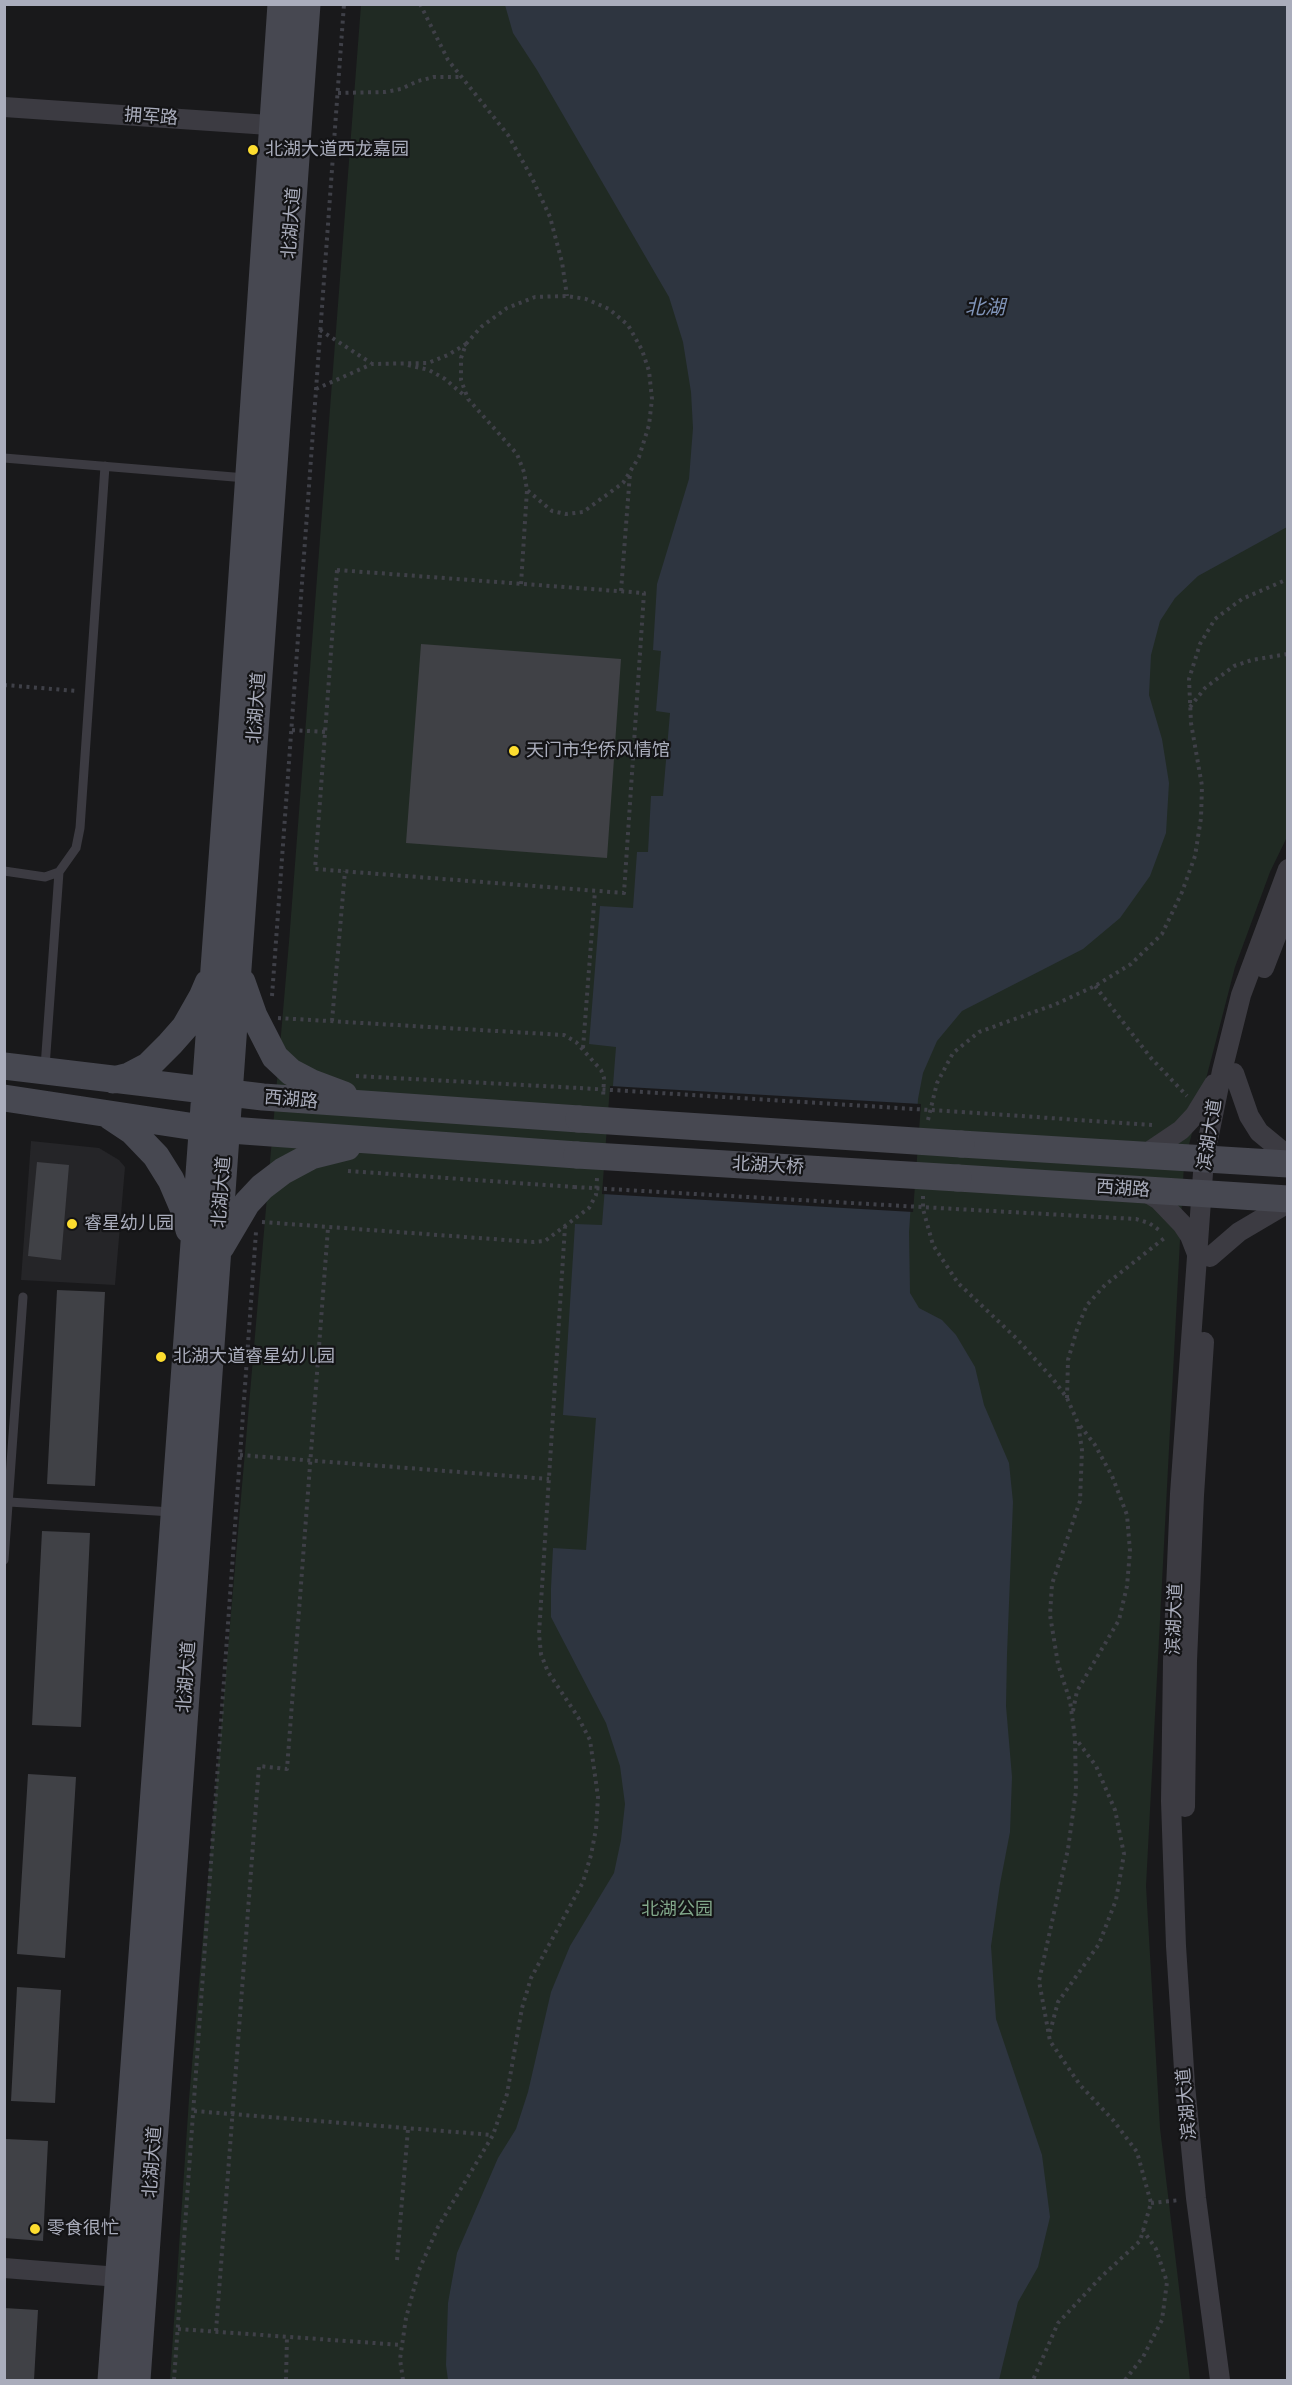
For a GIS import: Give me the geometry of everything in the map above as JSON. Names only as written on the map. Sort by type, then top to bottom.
[{"type":"main road","name":"北湖大道","points":[[137,2380],[205,1250],[285,126],[281,4]]},
{"type":"main road","name":"北湖大道","points":[[226,968],[248,478],[285,126],[307,4]]},
{"type":"main road","points":[[110,1081],[129,1076],[148,1066],[185,1027],[202,997],[226,968],[275,1057],[291,1072],[312,1083],[374,1106]]},
{"type":"main road","name":"西湖路","points":[[4,1066],[217,1093],[579,1119]]},
{"type":"main road","name":"西湖路","points":[[4,1098],[214,1129],[577,1155]]},
{"type":"main road","points":[[108,1115],[132,1131],[158,1159],[171,1180],[205,1250],[262,1187],[283,1172],[311,1156],[372,1141]]},
{"type":"main road","name":"北湖大桥","points":[[579,1119],[961,1144]]},
{"type":"main road","name":"西湖路","points":[[961,1144],[1287,1164]]},
{"type":"main road","name":"北湖大桥","points":[[577,1155],[958,1178]]},
{"type":"main road","name":"西湖路","points":[[958,1178],[1287,1201]]},
{"type":"main road","name":"北湖大道","points":[[111,2380],[174,1512],[205,1250]]},
{"type":"street","name":"拥军路","points":[[4,107],[285,126]]},
{"type":"street","name":"滨湖大道","points":[[1220,2380],[1196,2198],[1181,2027],[1171,1802],[1173,1661],[1180,1494],[1212,1159],[1241,995],[1287,868]]},
{"type":"street","name":"滨湖大道","points":[[1228,1072],[1287,906]]},
{"type":"street","points":[[1144,1155],[1181,1130],[1228,1072],[1259,1132],[1287,1156]]},
{"type":"street","points":[[1141,1190],[1158,1200],[1182,1224],[1204,1257],[1287,1201]]},
{"type":"street","name":"滨湖大道","points":[[1204,1257],[1184,1801],[1189,1945],[1198,2084],[1233,2380]]},
{"type":"street","points":[[4,2268],[118,2277]]},
{"type":"lane","points":[[4,458],[248,478]]},
{"type":"lane","points":[[45,1072],[59,872],[76,848],[80,828],[105,466]]},
{"type":"lane","points":[[4,872],[45,877],[59,872]]},
{"type":"lane","points":[[4,1560],[22,1297]]},
{"type":"lane","points":[[9,1502],[174,1512]]},
{"type":"path","points":[[272,1000],[344,4]]},
{"type":"path","points":[[420,4],[448,60],[508,135],[532,178],[550,217],[562,262],[567,296]]},
{"type":"path","points":[[338,93],[385,92],[401,89],[434,77],[462,77]]},
{"type":"path","points":[[316,389],[372,364],[428,363],[448,355],[466,344],[481,327],[507,308],[535,297],[567,296],[586,299],[609,309],[628,325],[642,350],[649,371],[652,399],[649,425],[639,457],[623,483],[584,512],[566,514],[552,511],[527,490]]},
{"type":"path","points":[[320,330],[372,364]]},
{"type":"path","points":[[466,344],[461,358],[461,380],[468,399]]},
{"type":"path","points":[[402,364],[429,370],[445,379],[468,399],[517,454],[524,472],[527,490],[521,584]]},
{"type":"path","points":[[621,591],[630,473]]},
{"type":"path","points":[[336,570],[621,591],[644,593],[624,893],[315,869],[336,570]]},
{"type":"path","points":[[927,1122],[937,1083],[953,1053],[979,1032],[1056,1004],[1095,986],[1131,964],[1162,934],[1182,892],[1195,856],[1201,818],[1202,786],[1190,707],[1189,679],[1200,644],[1215,619],[1242,599],[1287,579]]},
{"type":"path","points":[[1190,707],[1205,688],[1234,666],[1252,660],[1287,654]]},
{"type":"path","points":[[4,686],[90,692]]},
{"type":"path","points":[[292,730],[325,732]]},
{"type":"path","points":[[332,1021],[345,871]]},
{"type":"path","points":[[582,1048],[595,891]]},
{"type":"path","points":[[1095,986],[1151,1058],[1199,1109]]},
{"type":"path","points":[[274,1018],[277,1025]]},
{"type":"path","points":[[348,1075],[962,1112],[1144,1126],[1157,1125]]},
{"type":"path","points":[[340,1170],[1136,1219],[1149,1223],[1166,1237]]},
{"type":"path","points":[[923,1186],[922,1209],[933,1245],[958,1283],[1016,1338],[1067,1398],[1078,1423],[1095,1445],[1112,1476],[1127,1515],[1130,1551],[1127,1586],[1119,1620],[1077,1691],[1072,1716]]},
{"type":"path","points":[[174,2380],[256,1232],[260,1217]]},
{"type":"path","points":[[1067,1398],[1068,1360],[1087,1305],[1105,1285],[1182,1224]]},
{"type":"path","points":[[404,2380],[400,2359],[402,2345],[406,2318],[420,2270],[438,2227],[493,2135],[507,2094],[522,2008],[531,1978],[583,1882],[596,1829],[598,1797],[590,1740],[578,1717],[548,1672],[541,1654],[539,1634],[565,1227]]},
{"type":"path","points":[[216,2331],[260,1766],[286,1768],[328,1228]]},
{"type":"path","points":[[1033,2380],[1058,2323],[1101,2277],[1140,2241],[1151,2203],[1137,2152],[1113,2120],[1080,2085],[1050,2041],[1038,1981],[1068,1849],[1076,1791],[1075,1738],[1070,1701],[1058,1664],[1050,1615],[1052,1584],[1080,1501],[1082,1450],[1078,1423]]},
{"type":"path","points":[[240,1455],[549,1479]]},
{"type":"path","points":[[1049,2035],[1058,2002],[1099,1944],[1116,1900],[1124,1854],[1116,1810],[1096,1766],[1075,1738]]},
{"type":"path","points":[[194,2111],[493,2135]]},
{"type":"path","points":[[397,2260],[408,2128]]},
{"type":"path","points":[[1151,2203],[1196,2198]]},
{"type":"path","points":[[1125,2380],[1143,2358],[1162,2320],[1167,2282],[1156,2249],[1143,2230]]},
{"type":"path","points":[[178,2329],[402,2345]]},
{"type":"path","points":[[286,2380],[287,2336]]},
{"type":"shaded area","name":"睿星幼儿园","points":[[31,1141],[99,1148],[119,1160],[125,1167],[115,1285],[21,1280]]},
{"type":"green space","name":"北湖公园","points":[[361,5],[1287,5],[1287,837],[1270,872],[1235,967],[1184,1164],[1146,1886],[1160,2128],[1190,2380],[170,2380],[189,2099],[289,942]]},
{"type":"water","name":"北湖","points":[[505,5],[1287,5],[1287,527],[1198,576],[1175,598],[1160,621],[1151,655],[1149,695],[1162,739],[1169,783],[1166,833],[1150,876],[1120,918],[1083,949],[962,1011],[937,1041],[923,1073],[918,1099],[909,1232],[910,1293],[919,1308],[942,1320],[956,1335],[975,1367],[984,1405],[1009,1463],[1013,1502],[1006,1706],[1012,1777],[1010,1832],[991,1946],[996,2019],[1042,2155],[1050,2217],[1038,2267],[1018,2302],[999,2380],[448,2380],[446,2365],[448,2303],[457,2253],[498,2158],[516,2129],[528,2092],[551,1992],[570,1946],[614,1873],[621,1840],[625,1804],[620,1766],[606,1723],[551,1617],[553,1548],[586,1550],[596,1418],[563,1415],[575,1224],[602,1225],[616,1047],[589,1044],[600,906],[633,908],[637,852],[648,852],[651,796],[663,796],[670,713],[656,711],[661,651],[653,650],[657,584],[689,479],[693,428],[691,392],[683,342],[669,297],[537,70],[513,33]]},
{"type":"pier","points":[[610,1086],[921,1104],[913,1212],[602,1194]]},
{"type":"building","name":"天门市华侨风情馆","points":[[421,644],[621,659],[607,858],[406,843]]},
{"type":"building","points":[[37,1162],[69,1165],[61,1260],[28,1256]]},
{"type":"building","points":[[57,1290],[105,1292],[95,1486],[47,1484]]},
{"type":"building","points":[[42,1531],[90,1533],[81,1727],[32,1725]]},
{"type":"building","points":[[28,1774],[76,1777],[65,1958],[17,1954]]},
{"type":"building","points":[[17,1987],[61,1990],[55,2103],[11,2101]]},
{"type":"building","points":[[6,2139],[48,2141],[43,2241],[4,2238]]},
{"type":"building","points":[[4,2308],[38,2310],[34,2380],[4,2380]]},
{"type":"place","name":"北湖大道西龙嘉园","points":[[253,150]]},
{"type":"place","name":"天门市华侨风情馆","points":[[514,751]]},
{"type":"place","name":"睿星幼儿园","points":[[72,1224]]},
{"type":"place","name":"北湖大道睿星幼儿园","points":[[161,1357]]},
{"type":"place","name":"零食很忙","points":[[35,2229]]}]
